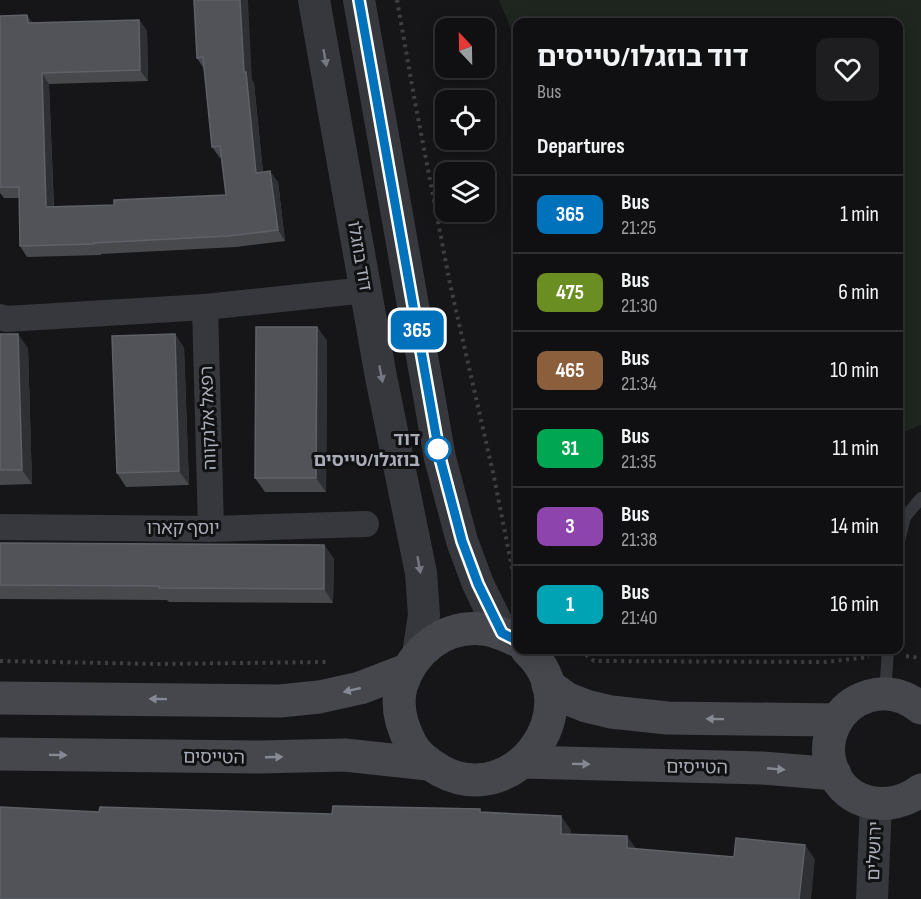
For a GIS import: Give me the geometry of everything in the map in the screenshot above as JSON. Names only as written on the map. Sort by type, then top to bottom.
[{"type":"main road","points":[[513,640],[484,629],[466,629],[448,633],[432,641],[413,662],[400,690],[399,711],[404,731],[414,749],[428,764],[450,776],[476,780],[501,775],[522,762],[535,750],[549,720],[551,702],[542,668],[528,654]]},
{"type":"main road","points":[[0,698],[280,701],[320,697],[360,688],[413,662]]},
{"type":"main road","points":[[548,686],[566,698],[611,712],[667,718],[836,720]]},
{"type":"main road","points":[[921,708],[905,698],[885,694],[874,694],[854,702],[836,720],[828,748],[829,759],[844,788],[862,800],[883,804],[904,800],[921,790]]},
{"type":"main road","name":"הטייסים","points":[[0,754],[259,758],[345,755],[428,764]]},
{"type":"main road","name":"הטייסים","points":[[522,762],[762,768],[835,774]]},
{"type":"street","name":"דוד בוזגלו","points":[[315,0],[381,377],[421,573],[424,615],[413,662]]},
{"type":"street","points":[[359,0],[440,458],[462,541],[478,584],[513,638]]},
{"type":"street","points":[[0,317],[6,319],[205,307],[366,290]]},
{"type":"street","name":"רפאל אלנקווה","points":[[205,307],[211,529]]},
{"type":"street","name":"יוסף קארו","points":[[0,527],[211,529],[366,524]]},
{"type":"street","name":"ירושלים","points":[[872,899],[876,804]]},
{"type":"lane","points":[[903,525],[905,517],[921,498]]},
{"type":"lane","points":[[885,694],[888,654]]},
{"type":"path","points":[[397,0],[450,284],[494,477],[513,573]]},
{"type":"path","points":[[584,654],[594,661],[825,662],[875,654]]},
{"type":"path","points":[[899,654],[921,658]]},
{"type":"path","points":[[0,662],[157,664],[328,662],[345,691]]},
{"type":"shaded area","points":[[499,0],[921,0],[921,425],[903,432],[903,18],[513,18],[513,33]]},
{"type":"building","points":[[194,0],[240,0],[244,72],[246,72],[256,173],[270,171],[278,230],[228,236],[20,246],[19,187],[0,187],[0,16],[27,15],[28,23],[139,20],[140,70],[42,73],[46,207],[114,205],[114,200],[226,195],[220,146],[212,147],[203,57],[197,58]]},
{"type":"building","points":[[256,327],[317,327],[316,478],[255,478]]},
{"type":"building","points":[[0,334],[18,334],[22,470],[0,470]]},
{"type":"building","points":[[175,334],[179,471],[117,473],[112,336]]},
{"type":"building","points":[[0,543],[324,545],[324,589],[0,585]]},
{"type":"building","points":[[333,806],[480,809],[480,812],[561,816],[561,834],[627,836],[627,848],[734,857],[736,838],[805,845],[799,899],[0,899],[0,807],[99,812],[100,807],[332,814]]},
{"type":"bus line","name":"365","points":[[359,0],[440,458],[462,541],[478,584],[502,633],[513,638]]},
{"type":"place","name":"דוד בוזגלו/טייסים","points":[[438,449]]}]
